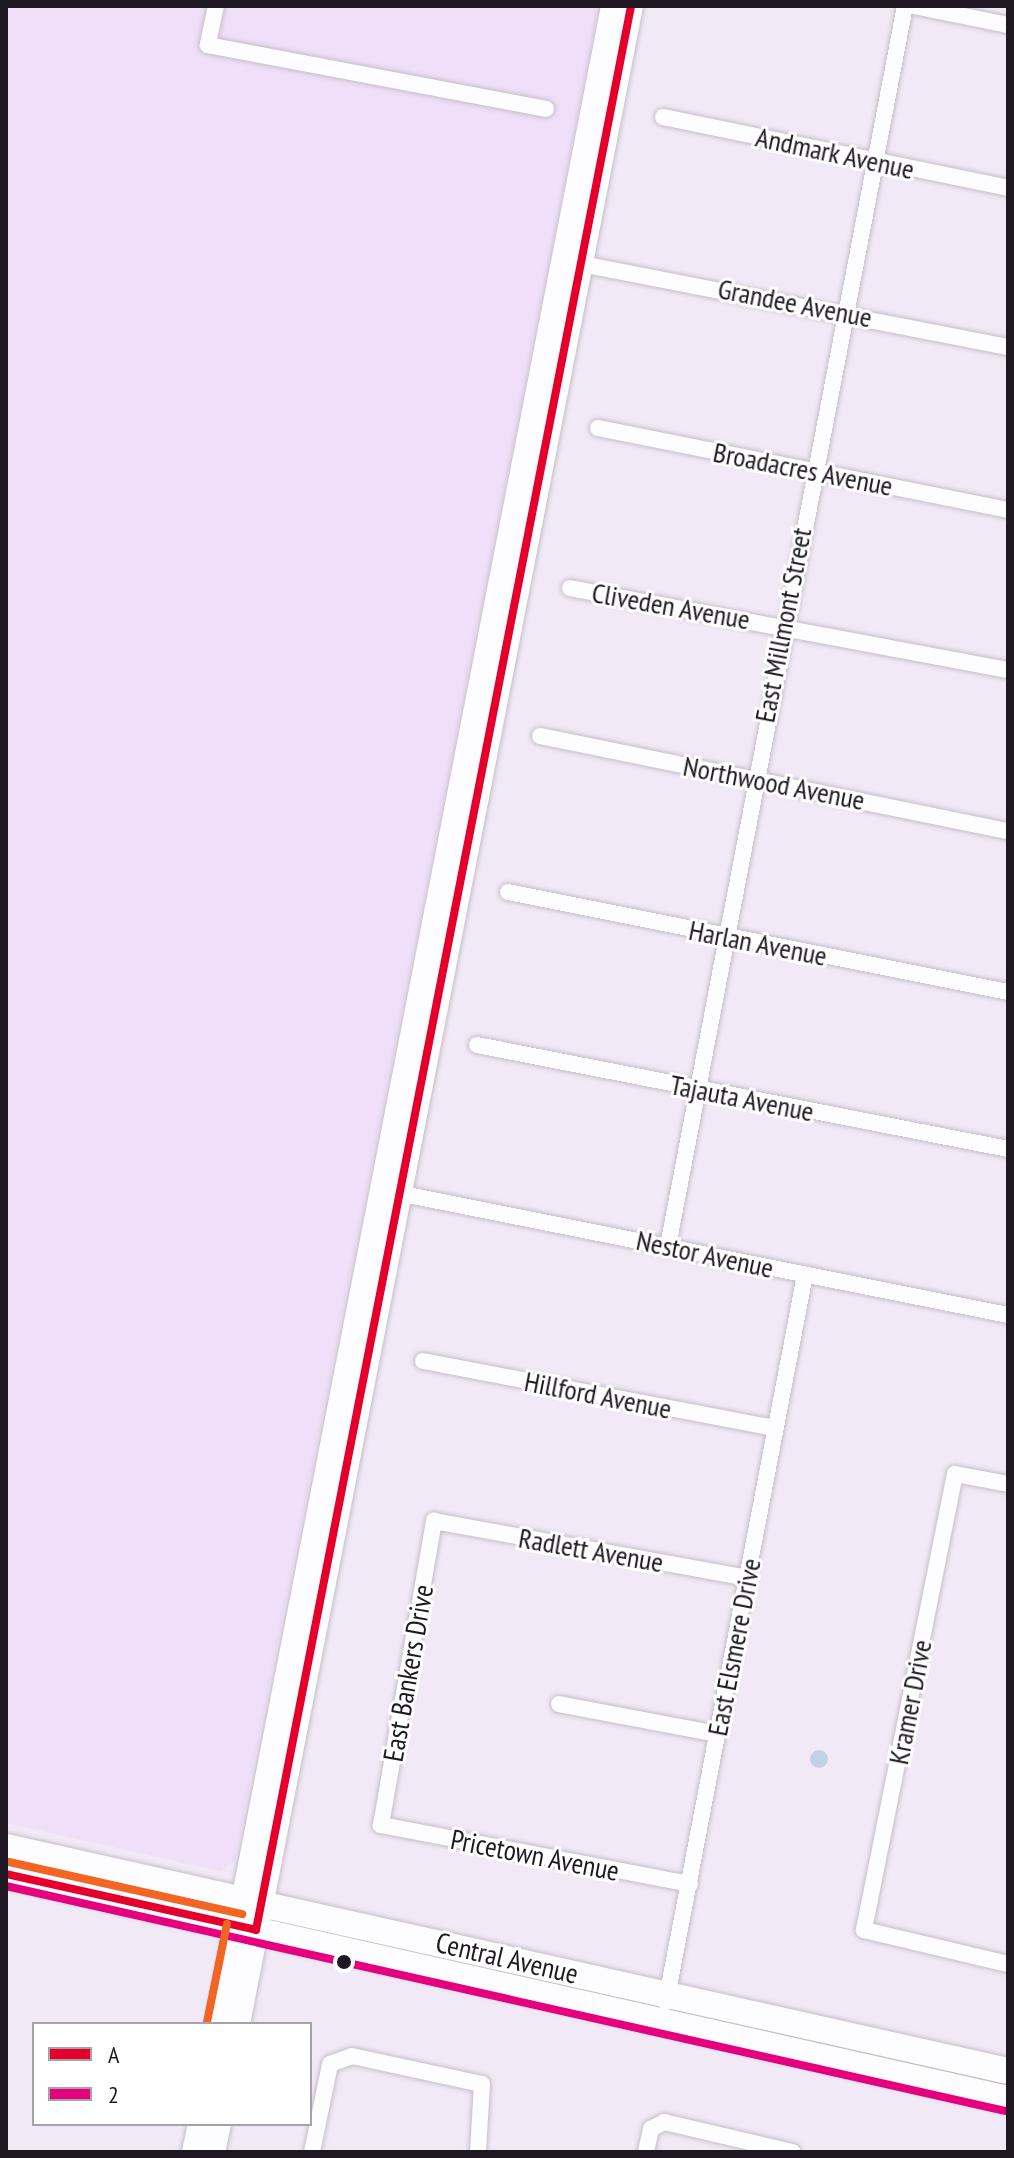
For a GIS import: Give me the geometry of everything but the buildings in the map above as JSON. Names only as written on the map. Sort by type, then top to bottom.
[{"type":"main road","name":"Central Avenue","points":[[6,1847],[253,1902],[665,2007],[1008,2099]]},
{"type":"main road","name":"Central Avenue","points":[[6,1874],[248,1928],[1008,2071]]},
{"type":"street","points":[[216,6],[208,45],[546,109]]},
{"type":"street","points":[[238,2022],[248,1928],[572,262],[613,6]]},
{"type":"street","points":[[572,262],[631,6]]},
{"type":"street","name":"East Millmont Street","points":[[668,1246],[782,625],[905,6]]},
{"type":"street","points":[[914,6],[1008,25]]},
{"type":"street","name":"Andmark Avenue","points":[[663,117],[1008,188]]},
{"type":"street","name":"Grandee Avenue","points":[[572,262],[843,312],[1008,347]]},
{"type":"street","name":"Broadacres Avenue","points":[[598,428],[1008,510]]},
{"type":"street","name":"Cliveden Avenue","points":[[570,588],[782,625],[1008,670]]},
{"type":"street","name":"Northwood Avenue","points":[[540,736],[1008,831]]},
{"type":"street","name":"Harlan Avenue","points":[[508,892],[1008,992]]},
{"type":"street","name":"Tajauta Avenue","points":[[477,1045],[1008,1149]]},
{"type":"street","name":"Nestor Avenue","points":[[392,1192],[1008,1315]]},
{"type":"street","name":"East Elsmere Drive","points":[[665,2007],[805,1275]]},
{"type":"street","name":"Hillford Avenue","points":[[423,1361],[774,1428]]},
{"type":"street","name":"Kramer Drive","points":[[1008,1484],[955,1474],[864,1930],[1008,1964]]},
{"type":"street","name":"Radlett Avenue","points":[[434,1521],[748,1578]]},
{"type":"street","name":"East Bankers Drive","points":[[381,1825],[434,1521]]},
{"type":"street","points":[[559,1704],[718,1734]]},
{"type":"street","name":"Pricetown Avenue","points":[[381,1825],[690,1884]]},
{"type":"street","points":[[220,2022],[248,1928]]},
{"type":"street","points":[[312,2152],[330,2064],[352,2056],[482,2084],[478,2152]]},
{"type":"street","points":[[646,2152],[651,2129],[664,2122],[793,2152]]},
{"type":"street","points":[[194,2152],[200,2126]]},
{"type":"street","points":[[213,2152],[219,2126]]},
{"type":"shaded area","points":[[6,6],[599,6],[235,1861],[220,1871],[6,1823]]},
{"type":"water","points":[[819,1750],[828,1759],[819,1768],[810,1759]]},
{"type":"transit line","name":"A","points":[[6,1874],[256,1930],[631,6]]},
{"type":"transit line","points":[[9,1862],[242,1914]]},
{"type":"transit line","name":"2","points":[[6,1886],[1005,2111]]},
{"type":"transit line","points":[[207,2022],[227,1924]]}]
